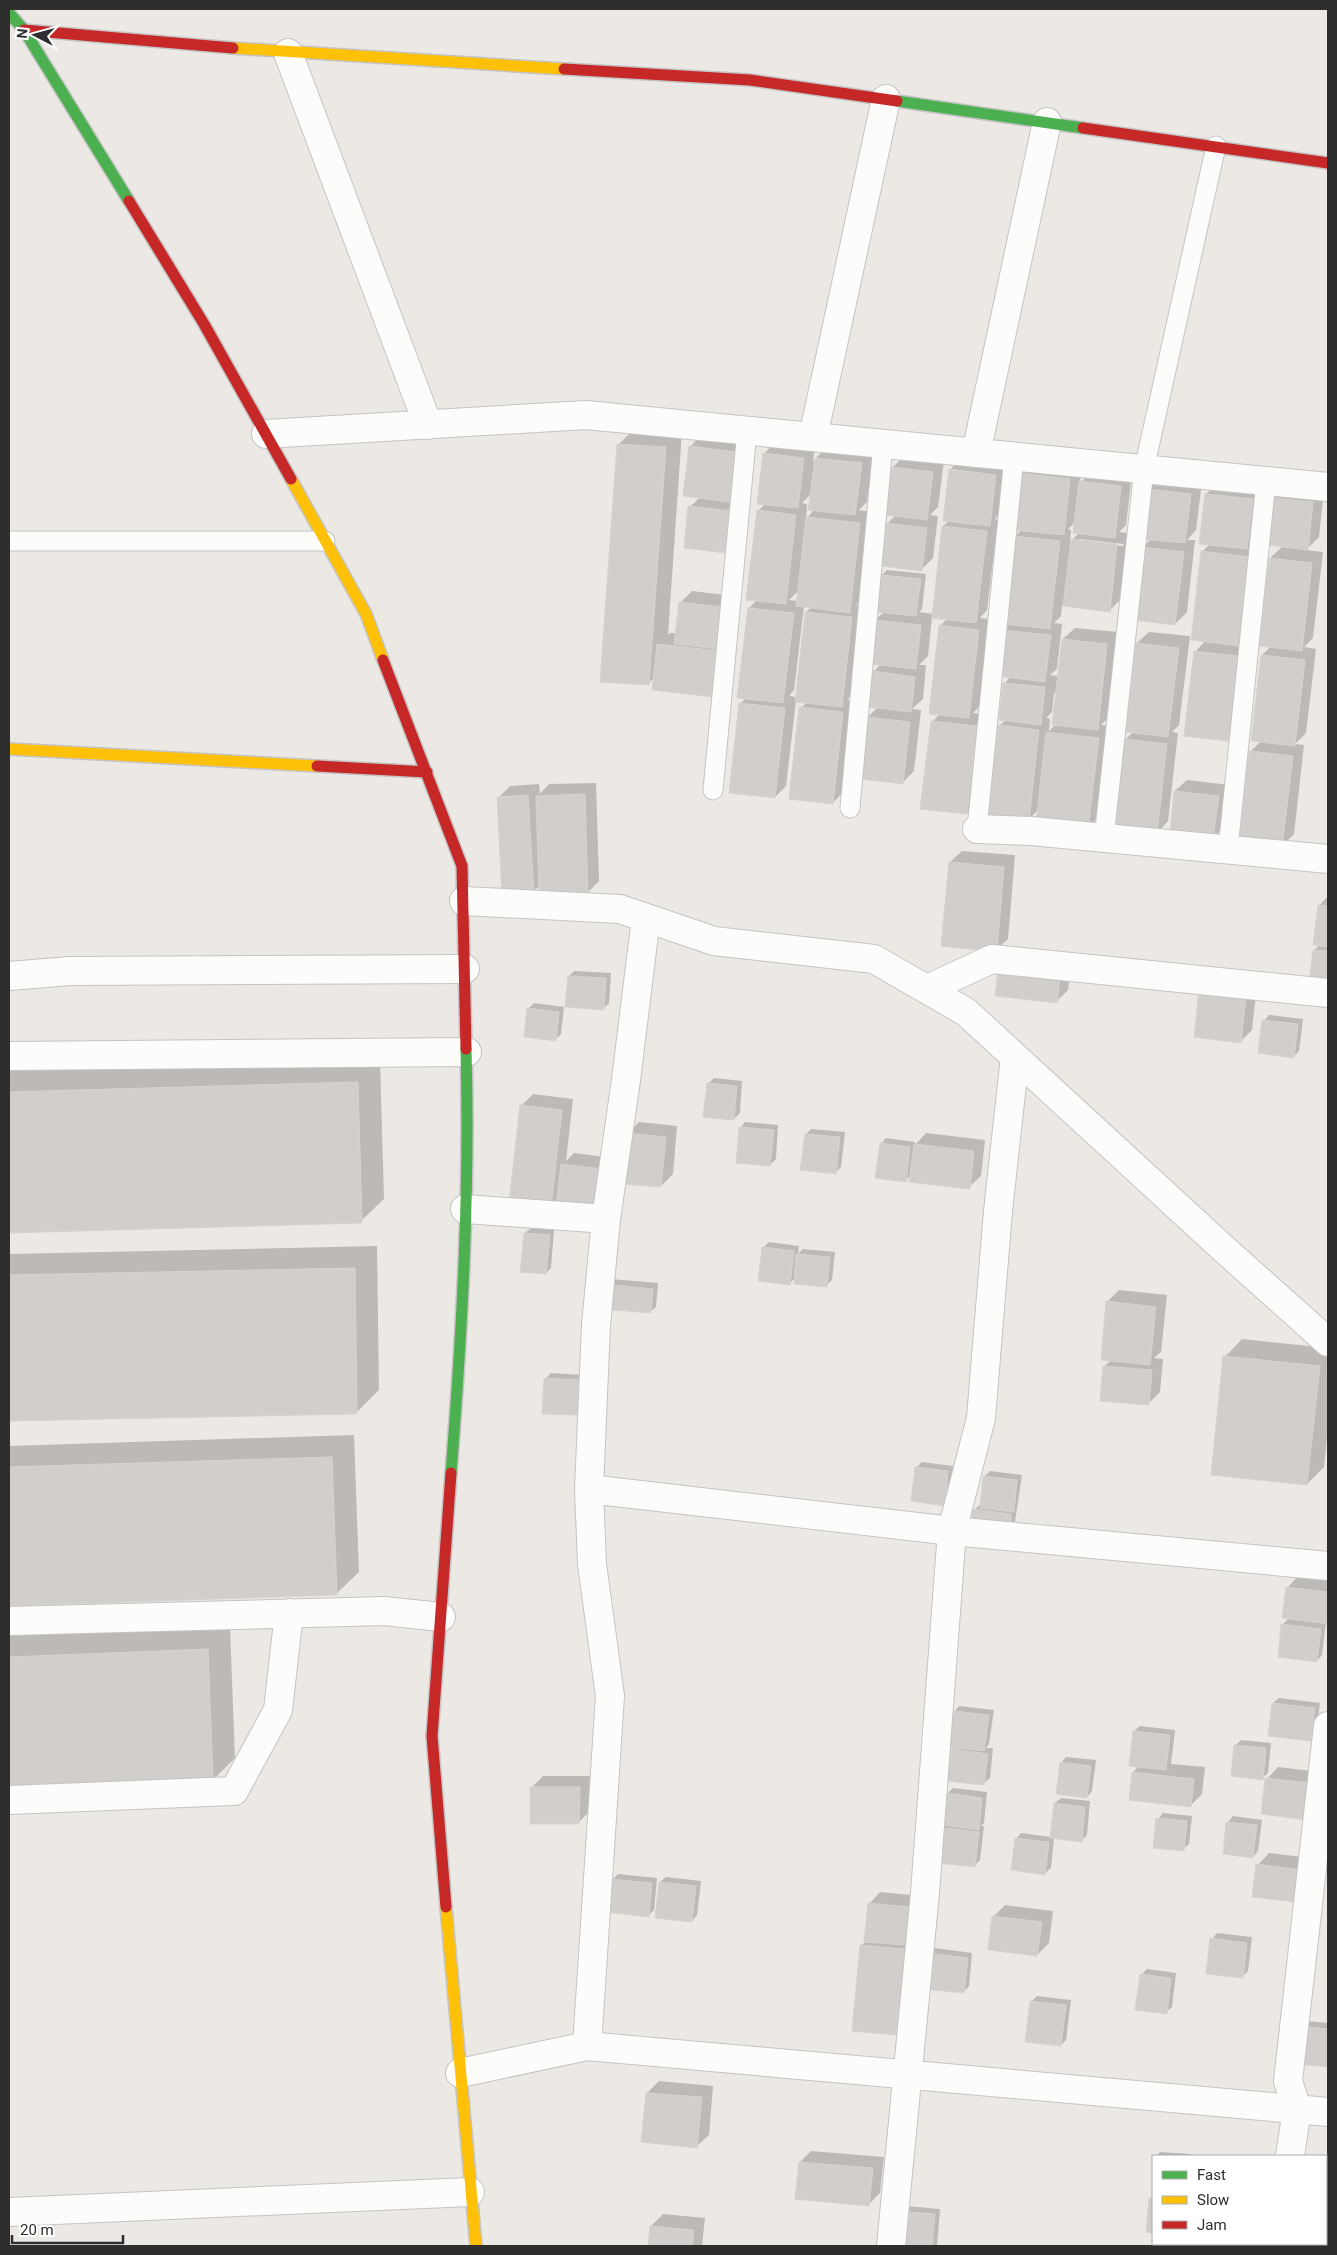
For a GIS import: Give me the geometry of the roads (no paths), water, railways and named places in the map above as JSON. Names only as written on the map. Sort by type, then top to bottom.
[{"type":"street","points":[[9,13],[24,30],[204,324],[366,614],[462,866],[468,1117],[459,1368],[432,1736],[476,2246]]},
{"type":"street","points":[[24,30],[288,54],[750,80],[1328,163]]},
{"type":"street","points":[[288,54],[428,425]]},
{"type":"street","points":[[813,437],[886,99]]},
{"type":"street","points":[[976,453],[1047,122]]},
{"type":"street","points":[[266,434],[586,415],[1328,487]]},
{"type":"street","points":[[9,749],[426,772]]},
{"type":"street","points":[[977,829],[1031,831],[1328,859]]},
{"type":"street","points":[[464,901],[620,909],[714,941],[874,959],[966,1012],[1328,1342]]},
{"type":"street","points":[[587,2046],[610,1696],[592,1564],[589,1489],[596,1326],[606,1218],[626,1080],[646,918]]},
{"type":"street","points":[[927,989],[992,959],[1328,993]]},
{"type":"street","points":[[9,976],[70,971],[465,969]]},
{"type":"street","points":[[9,1056],[467,1052]]},
{"type":"street","points":[[891,2246],[926,1893],[952,1531],[981,1418],[998,1211],[1015,1057]]},
{"type":"street","points":[[464,1209],[606,1218]]},
{"type":"street","points":[[589,1489],[952,1531],[1328,1566]]},
{"type":"street","points":[[9,1622],[384,1611],[441,1617]]},
{"type":"street","points":[[9,1800],[234,1792],[278,1710],[289,1613]]},
{"type":"street","points":[[1290,2155],[1297,2109],[1288,2081],[1328,1726]]},
{"type":"street","points":[[460,2073],[587,2046],[1328,2112]]},
{"type":"street","points":[[9,2212],[470,2192]]},
{"type":"lane","points":[[1104,838],[1144,469],[1216,146]]},
{"type":"lane","points":[[713,790],[747,431]]},
{"type":"lane","points":[[850,808],[883,444]]},
{"type":"lane","points":[[977,829],[1014,457]]},
{"type":"lane","points":[[1228,849],[1266,481]]},
{"type":"lane","points":[[9,541],[325,541]]}]
